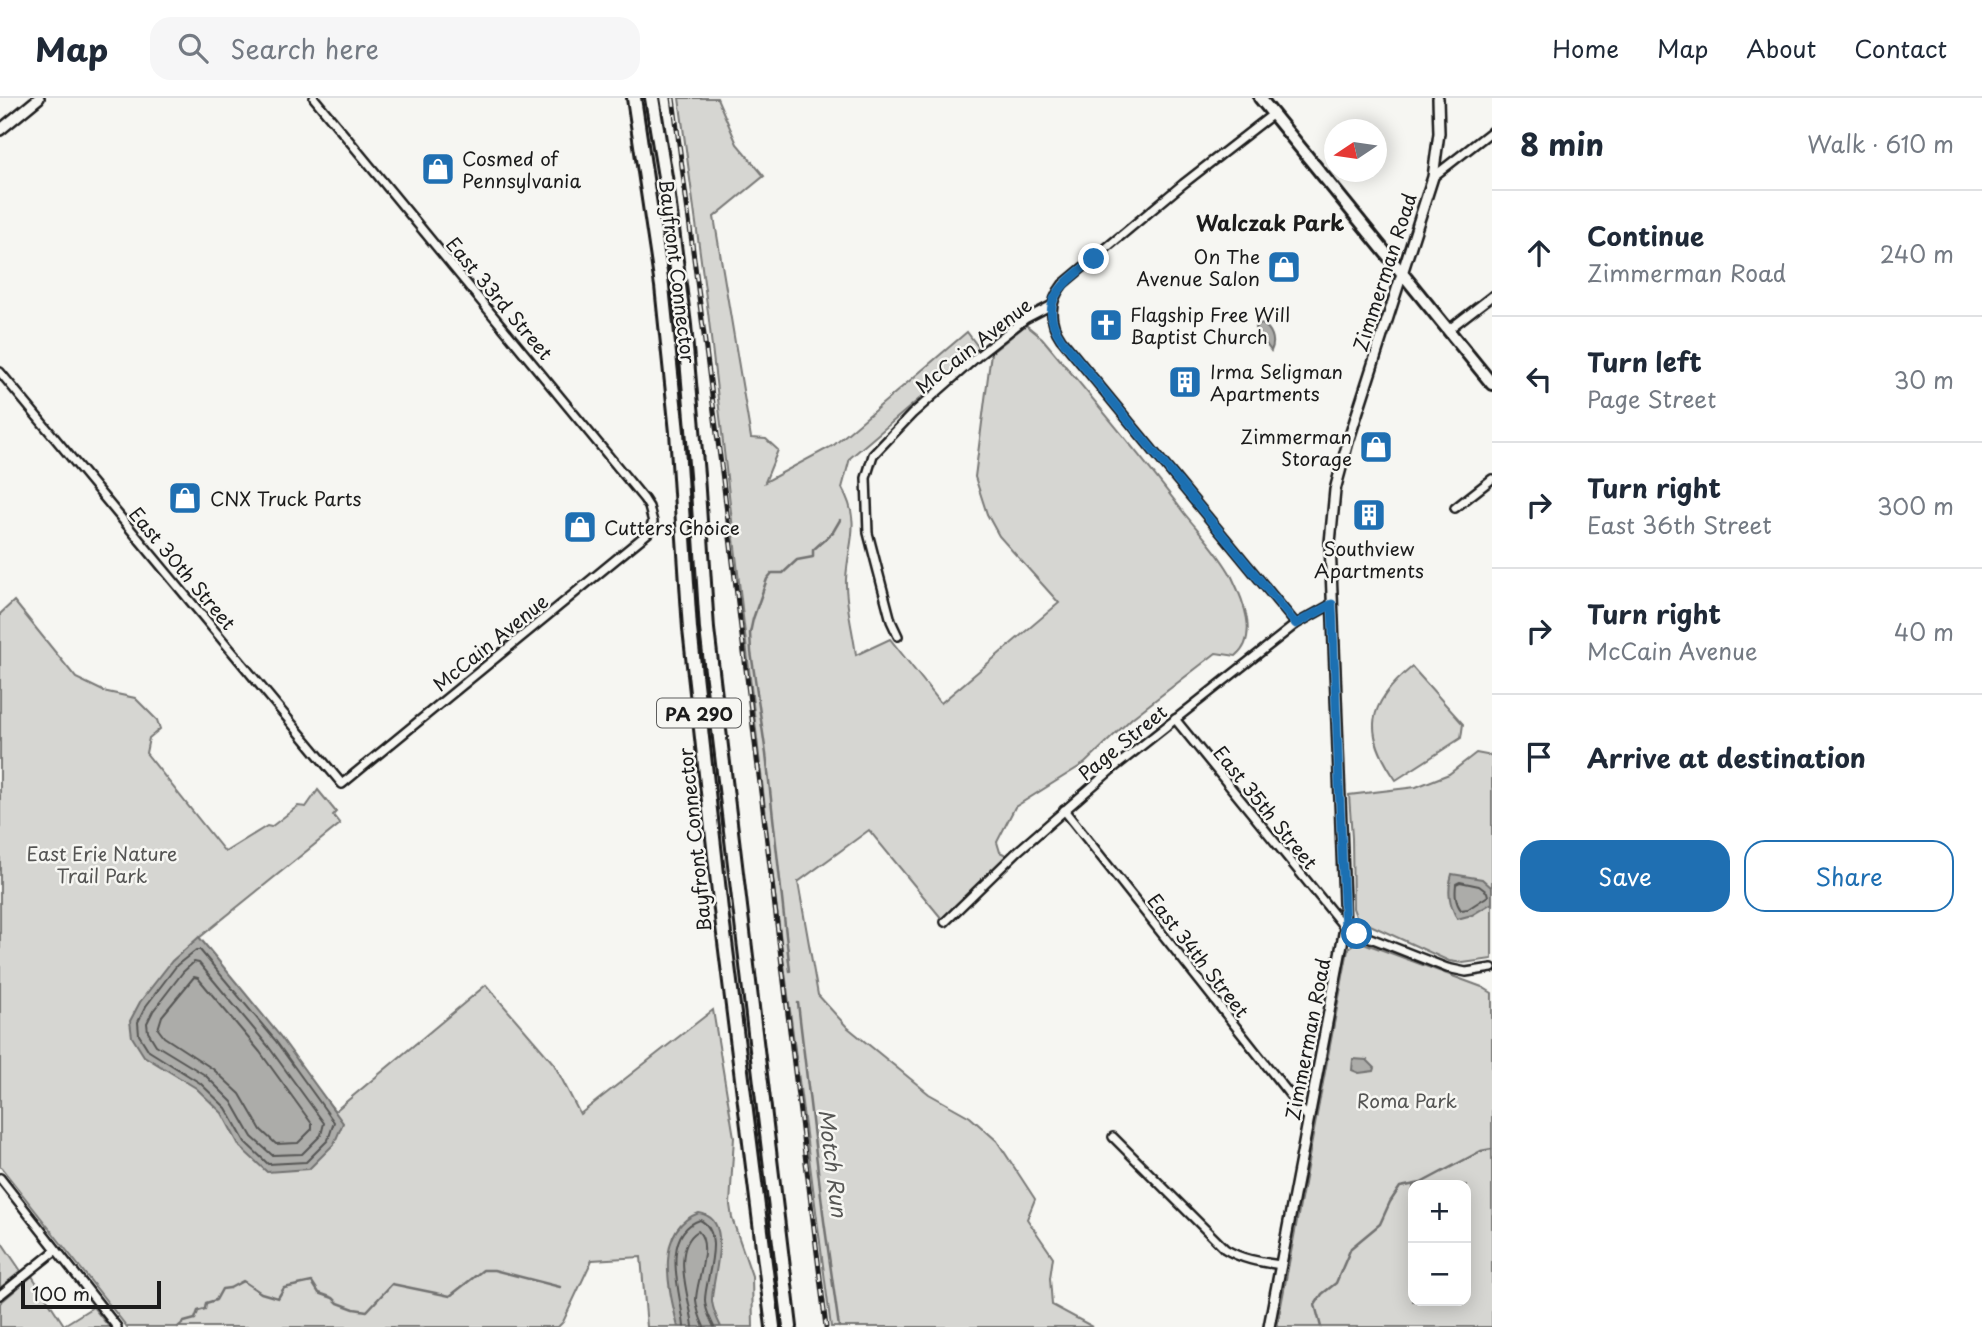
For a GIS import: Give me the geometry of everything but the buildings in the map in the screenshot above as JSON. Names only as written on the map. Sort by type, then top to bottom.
[{"type":"highway","name":"Bayfront Connector","points":[[634,98],[662,286],[674,406],[690,629],[721,910],[773,1327]]},
{"type":"highway","name":"Bayfront Connector","points":[[652,98],[667,189],[684,325],[707,629],[789,1327]]},
{"type":"main road","points":[[1260,98],[1492,384]]},
{"type":"street","points":[[0,130],[39,98]]},
{"type":"street","name":"East 33rd Street","points":[[314,98],[644,499],[653,522]]},
{"type":"street","name":"Zimmerman Road","points":[[1269,1327],[1345,928],[1332,604],[1331,543],[1335,490],[1433,177],[1439,133],[1438,98]]},
{"type":"street","name":"McCain Avenue","points":[[898,636],[891,621],[868,533],[866,478],[873,455],[912,414],[979,355],[1025,319],[1052,305],[1055,294],[1063,284],[1273,114]]},
{"type":"street","points":[[1433,177],[1492,131]]},
{"type":"street","points":[[1448,330],[1492,296]]},
{"type":"street","points":[[1052,305],[1053,325],[1061,339],[1296,624]]},
{"type":"street","name":"East 30th Street","points":[[0,372],[342,784]]},
{"type":"street","points":[[1455,508],[1492,479]]},
{"type":"street","name":"McCain Avenue","points":[[342,784],[648,533],[653,522]]},
{"type":"street","name":"Page Street","points":[[945,922],[1017,851],[1064,810],[1296,624],[1332,604]]},
{"type":"street","name":"East 35th Street","points":[[1175,719],[1345,928],[1447,968],[1466,972],[1489,969]]},
{"type":"street","name":"East 34th Street","points":[[1064,810],[1309,1119]]},
{"type":"street","points":[[1113,1137],[1225,1250],[1250,1261],[1281,1265]]},
{"type":"street","points":[[0,1178],[117,1327]]},
{"type":"street","points":[[0,1295],[56,1250]]},
{"type":"green space","points":[[679,98],[717,98],[737,144],[764,176],[714,217],[751,438],[766,439],[778,450],[765,482],[834,445],[967,332],[979,348],[850,458],[842,488],[853,523],[846,588],[856,655],[890,639],[941,703],[1059,603],[999,536],[987,514],[975,477],[991,353],[1026,325],[1042,338],[1216,552],[1241,596],[1248,629],[1243,648],[1236,656],[1216,653],[1132,718],[1085,763],[1015,807],[997,842],[1000,852],[1008,856],[942,919],[869,830],[798,882],[818,995],[847,1027],[929,1094],[970,1117],[997,1141],[1035,1199],[1027,1219],[1053,1257],[1050,1278],[1052,1305],[1093,1327],[831,1327],[775,895],[708,312]]},
{"type":"green space","name":"East Erie Nature Trail Park","points":[[14,601],[76,678],[103,691],[135,698],[157,720],[160,729],[149,738],[146,753],[225,852],[267,826],[271,827],[298,806],[306,807],[318,790],[336,812],[333,815],[340,824],[199,938],[335,1111],[486,985],[554,1064],[580,1114],[713,1010],[734,1137],[730,1205],[752,1276],[753,1327],[647,1327],[641,1257],[592,1260],[563,1322],[558,1327],[127,1327],[0,1166],[0,614]]},
{"type":"green space","points":[[1412,667],[1463,724],[1461,738],[1396,780],[1378,747],[1374,720],[1385,694]]},
{"type":"green space","points":[[1476,753],[1492,756],[1492,959],[1463,963],[1449,961],[1357,919],[1353,908],[1349,795],[1416,787],[1449,774]]},
{"type":"green space","name":"Roma Park","points":[[1361,942],[1492,993],[1492,1327],[1277,1327],[1348,950],[1353,944]]},
{"type":"green space","points":[[0,1240],[21,1271],[0,1288]]},
{"type":"green space","points":[[32,1276],[64,1325],[93,1307],[109,1327],[0,1327],[0,1303]]},
{"type":"water","points":[[1260,323],[1272,335],[1271,351],[1255,328]]},
{"type":"water","points":[[1452,874],[1482,879],[1492,888],[1492,903],[1472,915],[1457,919],[1450,897]]},
{"type":"water","points":[[199,937],[280,1036],[343,1123],[334,1144],[309,1169],[267,1172],[240,1147],[222,1113],[196,1088],[144,1056],[132,1037],[130,1021],[140,1002],[172,961]]},
{"type":"water","points":[[1353,1059],[1367,1060],[1375,1068],[1374,1071],[1359,1073],[1352,1070]]},
{"type":"water","points":[[699,1213],[710,1218],[716,1226],[719,1238],[712,1301],[721,1327],[678,1327],[671,1296],[668,1262],[675,1232],[685,1221]]},
{"type":"waterway","points":[[790,971],[750,633],[767,579],[772,573],[783,573],[797,560],[813,557],[813,550],[833,532],[840,520]]},
{"type":"waterway","name":"Motch Run","points":[[798,1003],[839,1327]]},
{"type":"waterway","name":"Motch Run","points":[[1321,1327],[1315,1305],[1322,1294],[1336,1283],[1351,1248],[1380,1224],[1400,1187],[1421,1183],[1481,1151],[1492,1149]]},
{"type":"waterway","points":[[178,1327],[195,1319],[198,1311],[205,1309],[206,1303],[216,1300],[222,1289],[243,1281],[261,1293],[278,1298],[284,1288],[312,1282],[319,1293],[338,1303],[367,1311],[392,1284],[450,1296],[483,1270],[494,1270],[560,1287]]},
{"type":"railway","points":[[673,98],[723,480],[826,1327]]},
{"type":"place","name":"Cosmed of Pennsylvania","points":[[438,169]]},
{"type":"place","name":"On The Avenue Salon","points":[[1284,267]]},
{"type":"place","name":"Flagship Free Will Baptist Church","points":[[1106,325]]},
{"type":"place","name":"Irma Seligman Apartments","points":[[1185,382]]},
{"type":"place","name":"Zimmerman Storage","points":[[1376,447]]},
{"type":"place","name":"CNX Truck Parts","points":[[185,498]]},
{"type":"place","name":"Southview Apartments","points":[[1369,515]]},
{"type":"place","name":"Cutters Choice","points":[[580,527]]},
{"type":"district","name":"Walczak Park","points":[[1270,222]]},
{"type":"route","points":[[1094,259],[1055,294],[1051,315],[1061,339],[1296,624],[1332,604],[1345,928],[1357,934]]}]
